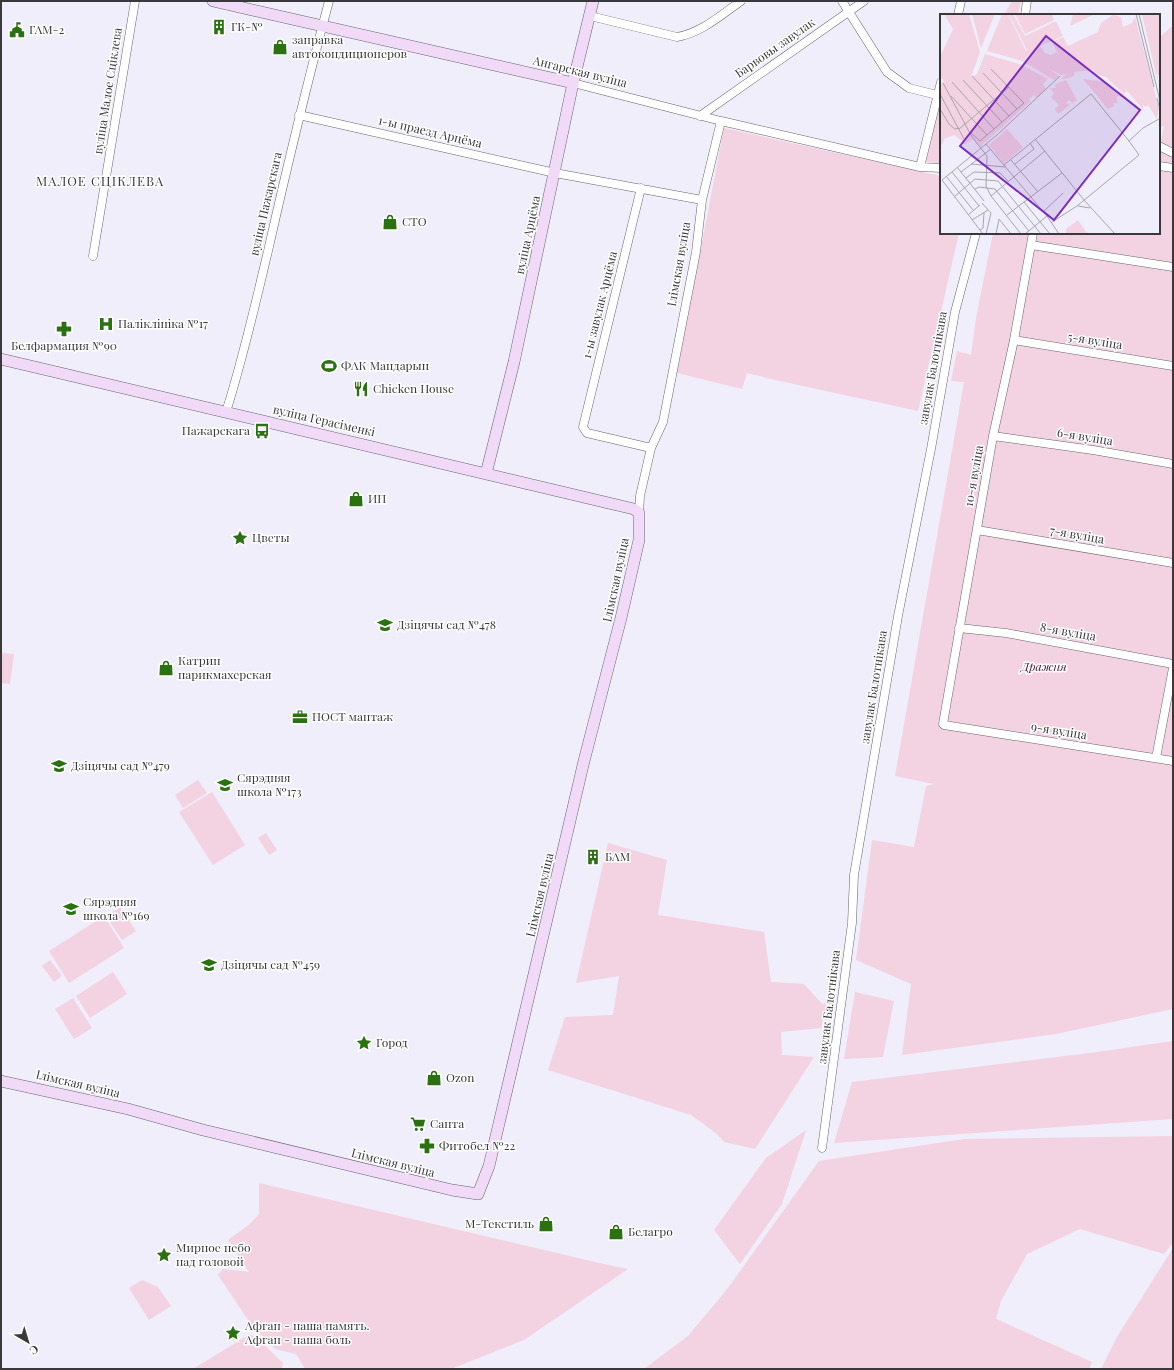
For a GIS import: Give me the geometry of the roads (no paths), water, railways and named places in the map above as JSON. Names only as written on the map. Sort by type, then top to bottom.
[{"type":"street","name":"вуліца Малое Сціклева","points":[[93,256],[135,1]]},
{"type":"street","name":"Ангарская вуліца","points":[[213,1],[573,83],[700,116],[920,167],[940,168]]},
{"type":"street","name":"вуліца Пажарскага","points":[[226,412],[234,388],[254,310],[299,114],[329,1]]},
{"type":"street","name":"вуліца Арцёма","points":[[486,474],[513,367],[573,83],[593,1]]},
{"type":"street","points":[[590,16],[677,36],[688,35],[700,29],[741,1]]},
{"type":"street","points":[[842,1],[887,72],[909,88],[939,96],[920,167]]},
{"type":"street","name":"Барвовы завулак","points":[[700,116],[864,1]]},
{"type":"street","points":[[958,14],[961,1]]},
{"type":"street","points":[[1025,14],[1027,1]]},
{"type":"street","name":"1-ы праезд Арцёма","points":[[299,114],[555,173]]},
{"type":"street","name":"Ілімская вуліца","points":[[1,1080],[128,1109],[203,1130],[431,1185],[478,1194],[489,1166],[584,761],[621,618],[639,540],[640,496],[651,448],[663,422],[696,252],[702,200],[721,121]]},
{"type":"street","points":[[1160,146],[1173,153]]},
{"type":"street","points":[[1160,166],[1173,168]]},
{"type":"street","points":[[555,173],[702,200]]},
{"type":"street","name":"1-ы завулак Арцёма","points":[[641,188],[583,427],[587,433],[651,448]]},
{"type":"street","name":"завулак Балотнікава","points":[[822,1148],[852,923],[854,875],[898,616],[931,449],[955,312],[976,234]]},
{"type":"street","name":"10-я вуліца","points":[[943,724],[993,436],[1014,340],[1033,234]]},
{"type":"street","points":[[1031,245],[1173,267]]},
{"type":"street","name":"5-я вуліца","points":[[1014,340],[1173,366]]},
{"type":"street","name":"вуліца Герасіменкі","points":[[1,359],[634,509],[639,513]]},
{"type":"street","name":"6-я вуліца","points":[[993,436],[1093,450],[1173,464]]},
{"type":"street","name":"7-я вуліца","points":[[977,530],[1173,563]]},
{"type":"street","name":"8-я вуліца","points":[[959,628],[1006,633],[1173,664]]},
{"type":"street","points":[[1156,758],[1173,668]]},
{"type":"street","name":"9-я вуліца","points":[[943,724],[1173,760]]},
{"type":"place","name":"ГК-№","points":[[219,27]]},
{"type":"place","name":"ГАМ-2","points":[[17,30]]},
{"type":"place","name":"заправка автокондиционеров","points":[[280,47]]},
{"type":"place","name":"СТО","points":[[390,222]]},
{"type":"place","name":"Паліклініка №17","points":[[106,324]]},
{"type":"place","name":"Белфармация №90","points":[[64,329]]},
{"type":"place","name":"ФАК Мандарын","points":[[329,366]]},
{"type":"place","name":"Chicken House","points":[[361,389]]},
{"type":"place","name":"Пажарскага","points":[[262,431]]},
{"type":"place","name":"ИП","points":[[356,499]]},
{"type":"place","name":"Цветы","points":[[240,538]]},
{"type":"place","name":"Дзіцячы сад №478","points":[[385,625]]},
{"type":"place","name":"Катрин парикмахерская","points":[[166,668]]},
{"type":"place","name":"ПОСТ мантаж","points":[[300,717]]},
{"type":"place","name":"Дзіцячы сад №479","points":[[59,766]]},
{"type":"place","name":"Сярэдняя школа №173","points":[[225,785]]},
{"type":"place","name":"БАМ","points":[[593,857]]},
{"type":"place","name":"Сярэдняя школа №169","points":[[71,909]]},
{"type":"place","name":"Дзіцячы сад №459","points":[[209,965]]},
{"type":"place","name":"Город","points":[[364,1043]]},
{"type":"place","name":"Ozon","points":[[434,1078]]},
{"type":"place","name":"Санта","points":[[418,1124]]},
{"type":"place","name":"Фитобел №22","points":[[427,1146]]},
{"type":"place","name":"М-Текстиль","points":[[546,1224]]},
{"type":"place","name":"Белагро","points":[[616,1232]]},
{"type":"place","name":"Мирное небо над головой","points":[[164,1255]]},
{"type":"place","name":"Афган - наша память. Афган - наша боль","points":[[233,1333]]},
{"type":"district","name":"МАЛОЕ СЦІКЛЕВА","points":[[100,181]]},
{"type":"park label","name":"Дражня","points":[[1044,667]]}]
